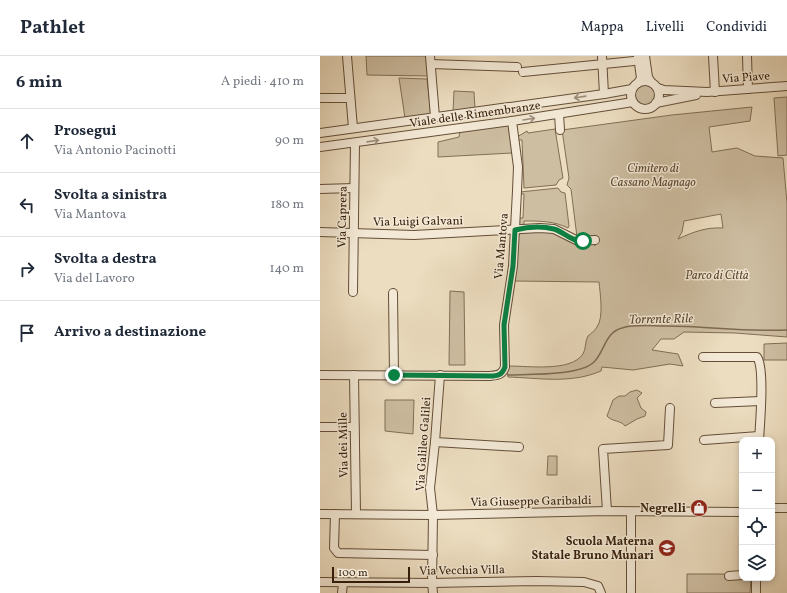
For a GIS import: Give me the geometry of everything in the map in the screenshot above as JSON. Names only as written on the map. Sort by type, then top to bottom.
[{"type":"street","points":[[347,56],[353,128]]},
{"type":"street","points":[[602,56],[604,94]]},
{"type":"street","points":[[435,117],[431,60],[520,69],[603,65],[636,59],[640,78],[638,83],[632,89],[631,96],[633,102],[638,107],[646,109],[653,106],[659,97],[658,88],[648,77],[645,56]]},
{"type":"street","points":[[711,92],[713,56]]},
{"type":"street","points":[[747,56],[748,89]]},
{"type":"street","points":[[638,83],[642,81],[651,82]]},
{"type":"street","name":"Via Piave","points":[[656,103],[711,92],[787,86]]},
{"type":"street","name":"Via Piave","points":[[658,88],[664,90],[711,92]]},
{"type":"street","name":"Viale delle Rimembranze","points":[[320,133],[632,89]]},
{"type":"street","points":[[320,98],[350,98]]},
{"type":"street","name":"Viale delle Rimembranze","points":[[320,147],[512,121],[633,102]]},
{"type":"street","points":[[558,114],[560,130]]},
{"type":"street","name":"Via Mantova","points":[[440,375],[498,376],[503,372],[505,367],[504,325],[513,266],[518,167],[512,121]]},
{"type":"street","name":"Via Caprera","points":[[352,292],[355,143]]},
{"type":"street","points":[[320,190],[354,188]]},
{"type":"street","name":"Via Luigi Galvani","points":[[320,232],[414,235],[515,230],[522,228],[546,228],[554,229],[578,241],[595,240]]},
{"type":"street","points":[[393,293],[394,375]]},
{"type":"street","points":[[703,357],[757,357],[760,361],[759,437]]},
{"type":"street","points":[[320,375],[440,375]]},
{"type":"street","name":"Via dei Mille","points":[[354,375],[356,514]]},
{"type":"street","name":"Via Galileo Galilei","points":[[434,593],[432,583],[433,515],[430,488],[436,442],[440,375]]},
{"type":"street","points":[[715,403],[760,401]]},
{"type":"street","points":[[607,511],[603,449],[668,445],[670,408]]},
{"type":"street","points":[[320,427],[354,427]]},
{"type":"street","points":[[704,440],[739,439]]},
{"type":"street","points":[[436,442],[519,447]]},
{"type":"street","points":[[775,508],[787,508]]},
{"type":"street","name":"Via Giuseppe Garibaldi","points":[[320,514],[433,515],[607,511],[739,512]]},
{"type":"street","points":[[631,512],[631,593]]},
{"type":"street","points":[[335,514],[334,548],[338,553],[433,555]]},
{"type":"street","points":[[729,576],[739,575]]},
{"type":"street","points":[[756,581],[756,593]]},
{"type":"street","name":"Via Vecchia Villa","points":[[320,582],[584,582],[598,586],[601,592]]},
{"type":"street","points":[[342,593],[343,582]]},
{"type":"green space","points":[[366,56],[427,56],[428,76],[367,75]]},
{"type":"green space","points":[[399,78],[427,79],[431,114],[405,118]]},
{"type":"green space","points":[[645,85],[652,88],[655,95],[652,102],[645,105],[638,102],[635,95],[638,88]]},
{"type":"green space","points":[[454,91],[474,92],[475,109],[453,112]]},
{"type":"green space","points":[[787,97],[787,155],[778,156],[774,98]]},
{"type":"green space","points":[[752,107],[750,121],[709,127],[712,152],[737,148],[755,156],[783,158],[787,203],[787,337],[735,333],[684,332],[674,339],[661,339],[652,350],[678,354],[683,366],[670,364],[633,370],[602,367],[601,371],[590,375],[567,379],[508,377],[507,372],[509,366],[549,367],[560,366],[577,360],[585,350],[588,336],[594,331],[599,323],[601,305],[599,282],[514,281],[519,234],[521,232],[548,232],[582,246],[593,244],[595,246],[593,236],[577,237],[571,189],[567,185],[569,178],[562,130],[672,115]],"holes":[[[721,214],[723,228],[700,230],[678,239],[682,232],[684,221]]]},
{"type":"green space","points":[[507,125],[510,129],[512,153],[438,157],[438,142],[459,137],[460,131]]},
{"type":"green space","points":[[555,129],[563,178],[559,180],[556,185],[524,188],[522,140],[518,140],[517,137],[527,131],[528,133]]},
{"type":"green space","points":[[558,188],[561,192],[565,193],[568,228],[541,221],[524,221],[524,226],[519,225],[518,218],[523,218],[524,194],[520,194],[520,192]]},
{"type":"green space","points":[[450,291],[464,292],[465,365],[449,365]]},
{"type":"green space","points":[[787,343],[787,360],[764,360],[764,344]]},
{"type":"green space","points":[[637,390],[642,393],[637,398],[641,408],[646,412],[645,416],[625,426],[607,416],[613,400],[619,396],[625,396],[630,392]]},
{"type":"green space","points":[[385,400],[414,400],[413,434],[385,431]]},
{"type":"green space","points":[[548,456],[557,456],[557,475],[547,475]]},
{"type":"green space","points":[[687,574],[739,574],[739,581],[751,581],[750,593],[687,593]]},
{"type":"waterway","name":"Torrente Rile","points":[[508,375],[566,372],[587,367],[597,358],[608,338],[616,330],[627,327],[649,326],[787,330]]},
{"type":"place","name":"Negrelli","points":[[699,508]]},
{"type":"place","name":"Scuola Materna Statale Bruno Munari","points":[[667,548]]},
{"type":"route","points":[[394,375],[498,376],[503,372],[505,367],[504,325],[513,266],[515,230],[522,228],[550,228],[576,240],[583,241]]},
{"type":"park label","name":"Cimitero di Cassano Magnago","points":[[653,175]]},
{"type":"park label","name":"Parco di Città","points":[[717,275]]}]
